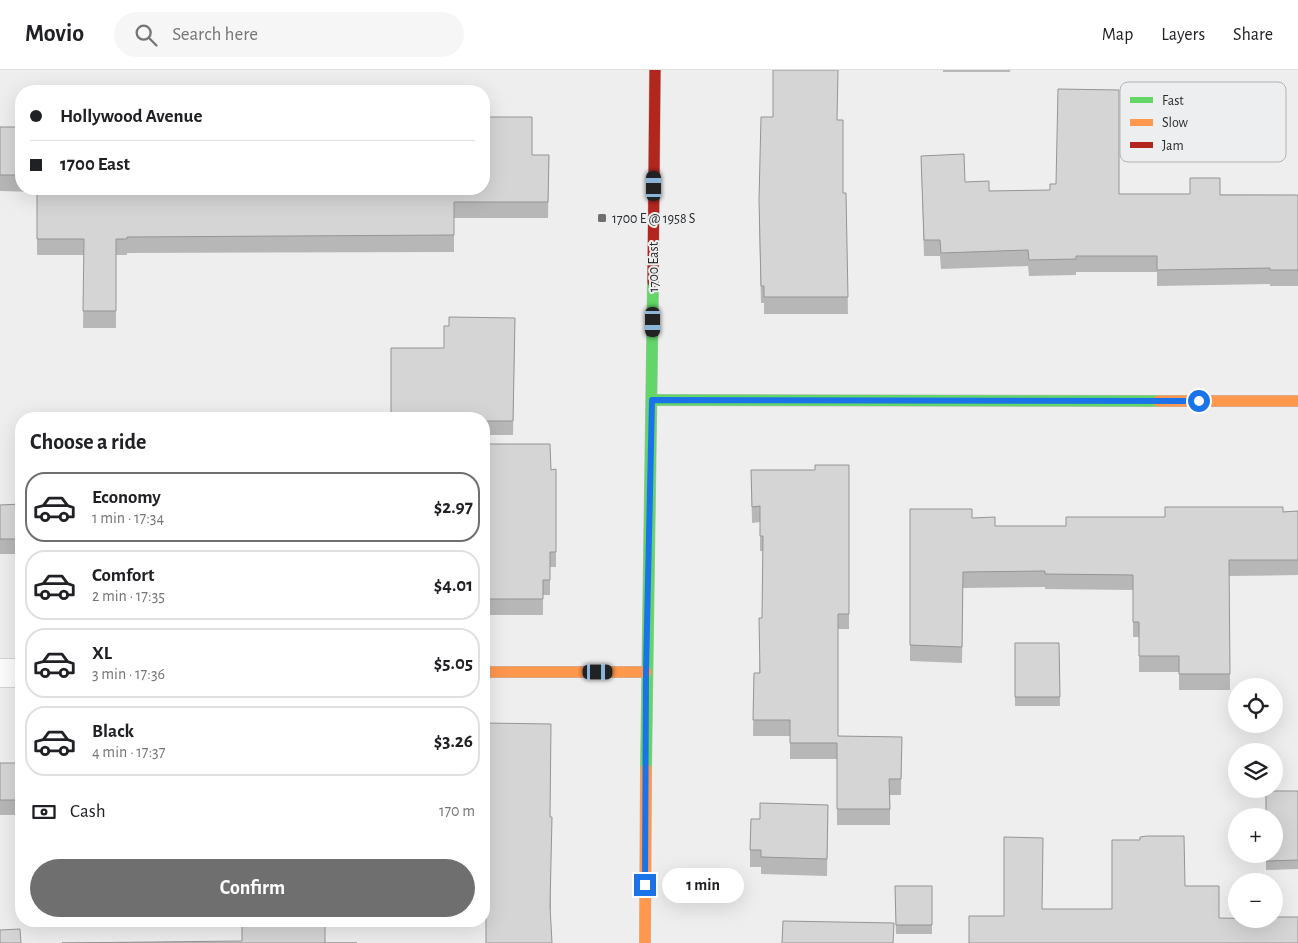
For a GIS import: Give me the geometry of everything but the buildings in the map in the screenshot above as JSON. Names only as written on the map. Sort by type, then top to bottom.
[{"type":"street","name":"1700 East","points":[[645,943],[646,672],[652,400],[655,70]]},
{"type":"street","points":[[652,400],[1298,401]]},
{"type":"street","points":[[490,672],[646,672]]},
{"type":"street","points":[[0,673],[15,673]]},
{"type":"traffic: fast","points":[[646,769],[653,282]]},
{"type":"traffic: fast","points":[[652,400],[1158,401]]},
{"type":"traffic: slow","points":[[1158,401],[1298,401]]},
{"type":"traffic: slow","points":[[490,672],[646,672]]},
{"type":"traffic: slow","points":[[645,943],[646,769]]},
{"type":"traffic: jam","points":[[653,282],[655,70]]},
{"type":"place","name":"1700 E @ 1958 S","points":[[602,218]]},
{"type":"route","points":[[645,885],[646,672],[652,400],[1199,401]]}]
